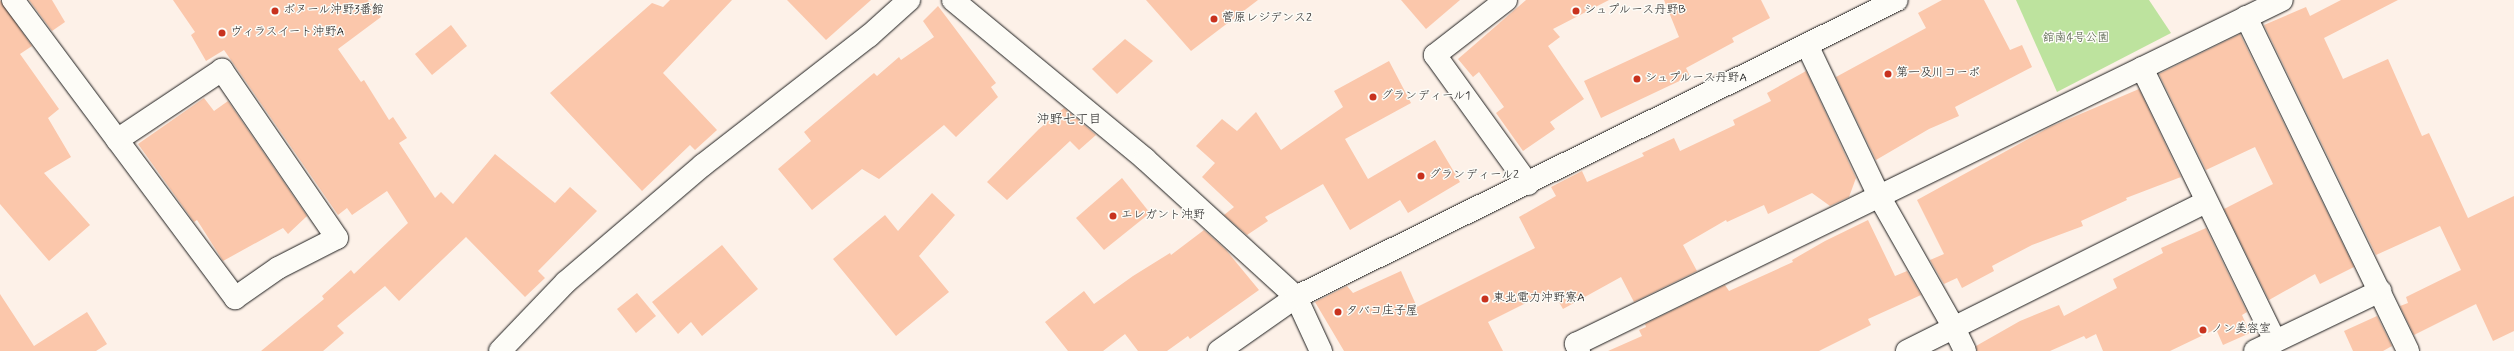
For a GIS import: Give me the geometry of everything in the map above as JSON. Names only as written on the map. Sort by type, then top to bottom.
[{"type":"street","points":[[13,0],[117,140],[235,298],[278,268],[337,238],[222,70],[117,140]]},
{"type":"street","points":[[500,351],[566,282],[703,164],[869,36],[909,0]]},
{"type":"street","points":[[953,0],[1145,159],[1296,297],[1321,351]]},
{"type":"street","points":[[1506,0],[1435,56],[1528,184]]},
{"type":"street","points":[[1219,351],[1296,297],[1528,184],[1897,0]]},
{"type":"street","points":[[1579,351],[1576,344],[2282,0]]},
{"type":"street","points":[[2246,17],[2408,351]]},
{"type":"street","points":[[1808,45],[1879,196],[1954,328],[1964,351]]},
{"type":"street","points":[[2142,68],[2275,341]]},
{"type":"street","points":[[1907,351],[2206,202]]},
{"type":"street","points":[[2255,351],[2380,291]]},
{"type":"green space","name":"舘南4号公園","points":[[2016,0],[2149,0],[2171,33],[2057,92]]},
{"type":"building","points":[[0,0],[32,46],[20,54],[59,109],[48,118],[71,157],[44,173],[90,225],[49,261],[0,204]]},
{"type":"building","points":[[29,0],[52,0],[65,22],[52,31]]},
{"type":"building","points":[[173,0],[368,0],[381,17],[338,49],[361,82],[364,80],[389,120],[393,117],[407,138],[399,143],[435,198],[441,192],[453,204],[495,154],[555,203],[570,187],[597,211],[538,271],[545,278],[525,297],[466,237],[399,301],[385,286],[337,326],[344,333],[323,351],[261,351],[324,299],[322,296],[351,270],[354,274],[408,223],[387,191],[352,215],[347,208],[338,215],[224,50],[206,61],[191,35],[195,32]]},
{"type":"building","points":[[670,0],[732,0],[663,73],[717,130],[695,150],[690,145],[642,191],[550,93],[652,3],[663,7]]},
{"type":"building","points":[[787,0],[871,0],[826,40]]},
{"type":"building","points":[[1146,0],[1258,0],[1191,51]]},
{"type":"building","points":[[1401,0],[1460,0],[1426,29]]},
{"type":"building","points":[[1526,0],[1609,0],[1553,29],[1560,37],[1548,46],[1584,99],[1550,122],[1555,129],[1523,151],[1496,113],[1504,107],[1479,72],[1473,77],[1458,59]]},
{"type":"building","points":[[1664,0],[1761,0],[1770,18],[1732,38],[1734,42],[1686,68],[1690,76],[1601,118],[1584,81],[1679,37]]},
{"type":"building","points":[[1942,0],[1984,0],[2010,50],[2022,45],[2032,67],[1955,107],[1959,116],[1929,129],[1876,160],[1836,77],[1926,28],[1918,13]]},
{"type":"building","points":[[2341,0],[2398,0],[2324,38],[2343,79],[2388,59],[2422,136],[2429,133],[2468,218],[2514,196],[2514,331],[2493,341],[2476,304],[2414,335],[2400,306],[2408,303],[2406,297],[2461,270],[2440,226],[2376,255],[2264,25],[2306,7],[2310,16]]},
{"type":"building","points":[[938,6],[996,83],[991,87],[998,97],[956,137],[944,125],[879,179],[862,169],[812,210],[778,169],[811,141],[804,132],[874,73],[877,76],[899,57],[901,60],[934,37],[923,21]]},
{"type":"building","points":[[451,25],[467,46],[432,75],[415,54]]},
{"type":"building","points":[[2240,34],[2354,267],[2320,284],[2315,274],[2269,300],[2224,209],[2273,184],[2255,147],[2206,170],[2159,74]]},
{"type":"building","points":[[1125,39],[1153,61],[1117,94],[1092,69]]},
{"type":"building","points":[[1389,61],[1411,103],[1345,139],[1368,179],[1435,140],[1460,182],[1408,213],[1400,200],[1350,230],[1323,184],[1265,217],[1268,221],[1247,235],[1224,215],[1234,207],[1202,177],[1215,163],[1196,146],[1222,119],[1237,131],[1256,112],[1281,150],[1343,107],[1334,91]]},
{"type":"building","points":[[1806,71],[1856,178],[1849,197],[1830,206],[1812,193],[1768,214],[1764,205],[1727,222],[1726,220],[1683,245],[1697,271],[1634,302],[1621,277],[1563,309],[1552,290],[1488,322],[1503,351],[1344,351],[1315,302],[1347,286],[1353,293],[1401,271],[1417,307],[1535,248],[1519,217],[1556,196],[1551,187],[1582,171],[1587,182],[1644,156],[1642,153],[1674,138],[1680,151],[1735,125],[1733,120],[1771,101],[1767,93]]},
{"type":"building","points":[[2139,89],[2181,177],[2126,198],[2127,200],[2081,221],[2083,226],[2032,245],[1992,266],[1994,271],[1962,288],[1957,278],[1944,284],[1930,260],[1944,254],[1917,200],[2050,127]]},
{"type":"building","points":[[204,98],[214,111],[228,101],[307,216],[288,234],[283,228],[223,261],[197,220],[194,222],[138,144]]},
{"type":"building","points":[[1064,108],[1096,135],[1079,150],[1070,141],[1007,200],[987,182],[1039,129]]},
{"type":"building","name":"エレガント沖野","points":[[1122,178],[1150,213],[1104,250],[1076,218]]},
{"type":"building","points":[[932,193],[955,215],[919,256],[949,292],[896,336],[833,259],[885,215],[898,231]]},
{"type":"building","points":[[1868,220],[1895,276],[1907,271],[1921,295],[1868,319],[1871,325],[1819,351],[1608,351],[1642,336],[1639,330],[1646,327],[1645,324],[1725,285],[1729,291],[1793,262],[1792,260],[1825,241]]},
{"type":"building","points":[[2206,228],[2247,312],[2242,315],[2250,333],[2223,345],[2216,329],[2170,351],[2103,351],[2096,334],[2086,339],[2084,336],[2050,351],[1977,351],[1976,346],[2020,321],[2059,305],[2064,316],[2117,288],[2113,279],[2163,253],[2161,248]]},
{"type":"building","points":[[1204,230],[1226,250],[1259,290],[1190,339],[1188,336],[1167,351],[1138,351],[1125,334],[1103,351],[1068,351],[1045,322],[1084,291],[1094,304],[1133,276],[1170,253],[1171,255]]},
{"type":"building","points":[[722,245],[758,289],[702,336],[691,322],[678,334],[652,302]]},
{"type":"building","points":[[637,293],[656,316],[636,333],[617,309]]},
{"type":"building","points":[[0,294],[34,346],[87,312],[107,344],[96,351],[0,351]]},
{"type":"building","points":[[2377,316],[2392,346],[2383,351],[2353,351],[2344,331]]},
{"type":"place","name":"ボヌール沖野3番館","points":[[275,11]]},
{"type":"place","name":"シュプルース丹野B","points":[[1576,11]]},
{"type":"place","name":"菅原レジデンス2","points":[[1214,19]]},
{"type":"place","name":"ヴィラスイート沖野A","points":[[222,33]]},
{"type":"place","name":"第一及川コーポ","points":[[1888,74]]},
{"type":"place","name":"シュプルース丹野A","points":[[1637,79]]},
{"type":"place","name":"グランディール1","points":[[1373,97]]},
{"type":"place","name":"グランディール2","points":[[1421,176]]},
{"type":"place","name":"エレガント沖野","points":[[1113,216]]},
{"type":"place","name":"東北電力沖野寮A","points":[[1485,299]]},
{"type":"place","name":"タバコ庄子屋","points":[[1338,312]]},
{"type":"place","name":"ノン美容室","points":[[2203,330]]},
{"type":"district","name":"沖野七丁目","points":[[1069,120]]}]
